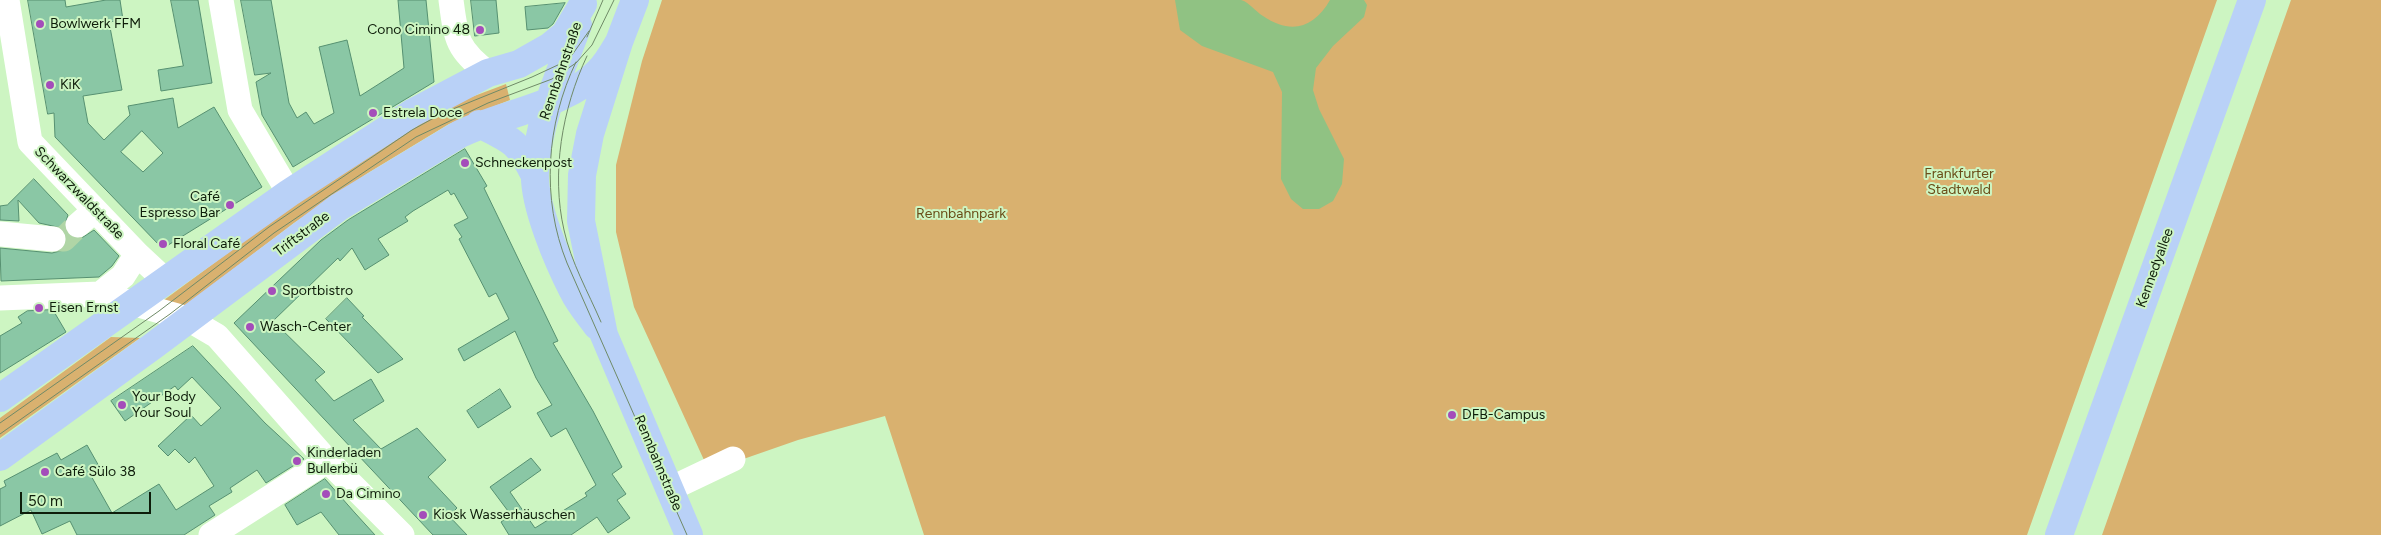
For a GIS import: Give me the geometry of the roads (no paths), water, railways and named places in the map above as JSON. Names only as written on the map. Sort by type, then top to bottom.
[{"type":"main road","name":"Rennbahnstraße","points":[[635,0],[619,42],[590,134],[582,175],[581,221],[604,335],[689,535]]},
{"type":"main road","name":"Kennedyallee","points":[[2059,535],[2252,0]]},
{"type":"main road","points":[[519,64],[549,47],[565,34],[584,2]]},
{"type":"main road","name":"Rennbahnstraße","points":[[584,2],[578,24],[570,78],[549,102],[541,129],[534,174],[541,212],[574,293],[604,335]]},
{"type":"main road","points":[[570,78],[599,71],[619,42]]},
{"type":"main road","points":[[0,398],[289,193],[412,113],[488,73],[519,64],[538,63],[570,78],[587,97],[590,110],[590,134]]},
{"type":"main road","name":"Triftstraße","points":[[0,457],[339,207],[479,124],[549,102]]},
{"type":"main road","points":[[479,124],[508,138],[524,152],[534,174]]},
{"type":"street","name":"Schwarzwaldstraße","points":[[7,0],[30,142],[86,217],[137,254],[166,281]]},
{"type":"street","points":[[221,0],[240,110],[289,193]]},
{"type":"street","points":[[451,0],[456,37],[469,58],[488,73]]},
{"type":"street","points":[[0,234],[53,239]]},
{"type":"street","points":[[84,340],[89,313],[85,303],[89,294],[123,276],[137,254]]},
{"type":"street","points":[[0,298],[89,294],[134,303],[188,319],[217,336],[327,461],[402,535]]},
{"type":"street","points":[[670,489],[733,459]]},
{"type":"street","points":[[211,535],[327,461]]},
{"type":"tunnel","points":[[53,239],[64,239],[78,225]]},
{"type":"tram line","points":[[587,37],[603,0]]},
{"type":"tram line","points":[[0,434],[170,314],[274,233],[416,137],[488,103],[552,79],[576,63],[592,45],[614,0]]},
{"type":"tram line","points":[[0,423],[159,311],[269,227],[412,130],[443,113],[560,64],[572,55],[589,31]]},
{"type":"tram line","points":[[587,56],[578,76],[565,119],[559,164],[560,208],[567,242],[575,265],[601,322]]},
{"type":"tram line","points":[[576,62],[558,111],[550,162],[553,213],[559,239],[567,263],[687,535]]},
{"type":"place","name":"Bowlwerk FFM","points":[[40,24]]},
{"type":"place","name":"Cono Cimino 48","points":[[480,30]]},
{"type":"place","name":"KiK","points":[[50,85]]},
{"type":"place","name":"Estrela Doce","points":[[373,113]]},
{"type":"place","name":"Schneckenpost","points":[[465,163]]},
{"type":"place","name":"Café Espresso Bar","points":[[230,205]]},
{"type":"place","name":"Floral Café","points":[[163,244]]},
{"type":"place","name":"Sportbistro","points":[[272,291]]},
{"type":"place","name":"Eisen Ernst","points":[[39,308]]},
{"type":"place","name":"Wasch-Center","points":[[250,327]]},
{"type":"place","name":"Your Body Your Soul","points":[[122,405]]},
{"type":"place","name":"DFB-Campus","points":[[1452,415]]},
{"type":"place","name":"Kinderladen Bullerbü","points":[[297,461]]},
{"type":"place","name":"Café Sülo 38","points":[[45,472]]},
{"type":"place","name":"Da Cimino","points":[[326,494]]},
{"type":"place","name":"Kiosk Wasserhäuschen","points":[[423,515]]},
{"type":"park label","name":"Frankfurter Stadtwald","points":[[1959,182]]},
{"type":"park label","name":"Rennbahnpark","points":[[961,214]]}]
